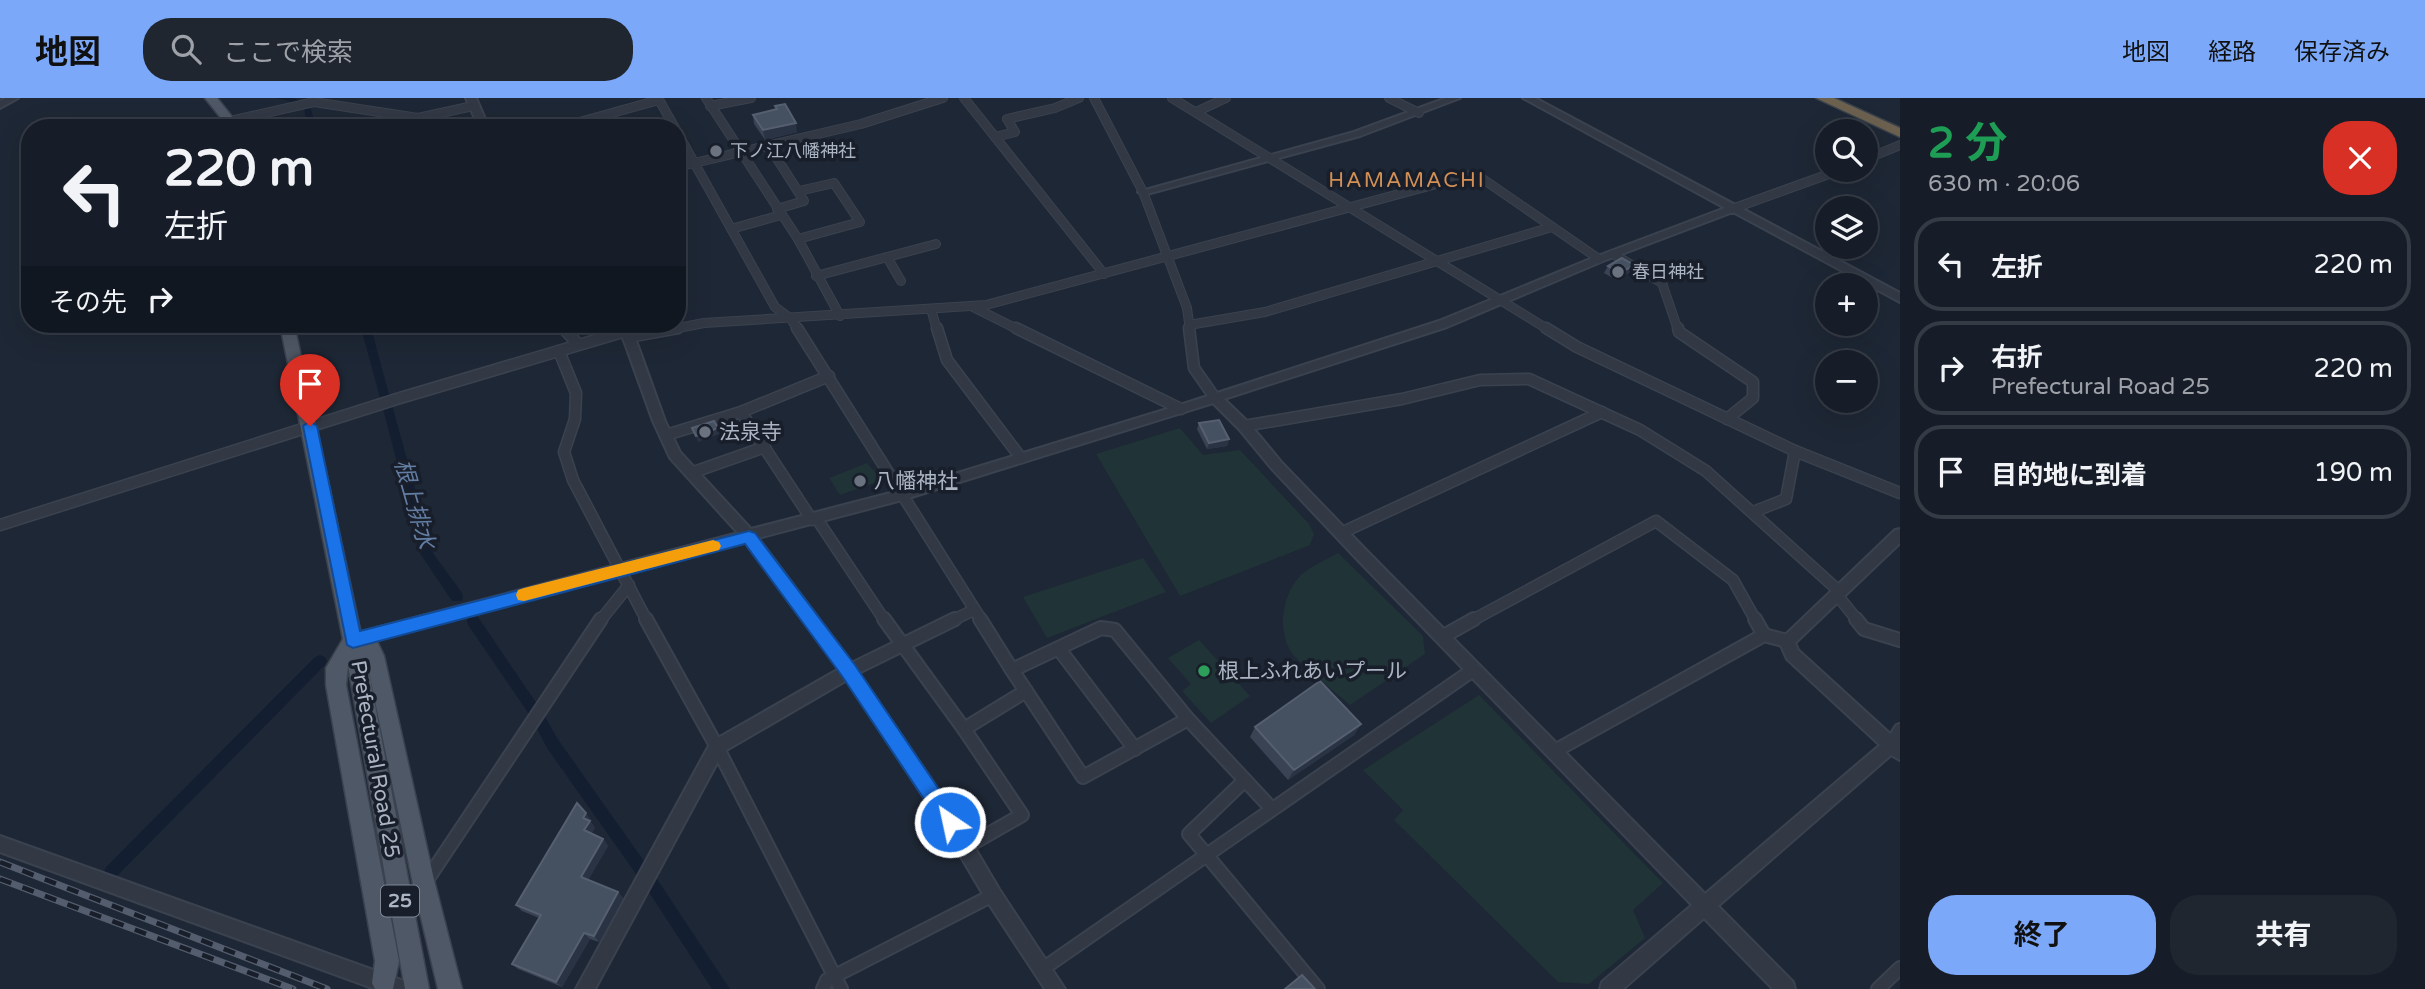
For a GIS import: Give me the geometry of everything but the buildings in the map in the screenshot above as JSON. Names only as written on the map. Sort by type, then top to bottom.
[{"type":"highway","points":[[1823,98],[1900,133]]},
{"type":"highway","points":[[1839,98],[1900,125]]},
{"type":"main road","points":[[211,98],[229,119]]},
{"type":"main road","name":"Prefectural Road 25","points":[[289,333],[353,640],[417,989]]},
{"type":"main road","points":[[393,986],[336,685],[336,668],[353,640],[368,643],[375,656],[424,884],[450,989]]},
{"type":"street","points":[[0,105],[13,98]]},
{"type":"street","points":[[706,98],[798,239],[840,316]]},
{"type":"street","points":[[710,106],[751,98]]},
{"type":"street","points":[[686,166],[861,124],[943,98]]},
{"type":"street","points":[[964,98],[1104,274]]},
{"type":"street","points":[[995,137],[1015,132],[1007,119],[1055,108],[1079,98]]},
{"type":"street","points":[[1094,98],[1143,192],[1187,308],[1195,368],[1215,398],[1244,426],[1276,466],[1786,989]]},
{"type":"street","points":[[1172,98],[1348,209],[1577,346],[1795,451],[1900,493]]},
{"type":"street","points":[[1196,113],[1226,98]]},
{"type":"street","points":[[1389,98],[1419,113]]},
{"type":"street","points":[[1143,192],[1357,134],[1455,98]]},
{"type":"street","points":[[1528,98],[1900,298]]},
{"type":"street","points":[[589,119],[658,99],[670,119]]},
{"type":"street","points":[[251,119],[314,102],[418,118],[472,102],[480,119]]},
{"type":"street","points":[[1878,154],[1900,145]]},
{"type":"street","points":[[731,229],[804,201],[769,146]]},
{"type":"street","points":[[686,147],[775,307],[791,319],[829,376],[1012,670],[1083,777],[1188,719]]},
{"type":"street","points":[[686,325],[986,305],[1470,175],[1480,177],[1598,259]]},
{"type":"street","points":[[353,640],[814,520],[1181,409],[1443,324],[1598,259],[1815,179]]},
{"type":"street","points":[[798,239],[860,222],[834,183],[799,191]]},
{"type":"street","points":[[1189,325],[1265,312],[1552,227]]},
{"type":"street","points":[[816,276],[936,244]]},
{"type":"street","points":[[1614,254],[1662,283],[1679,332],[1753,382],[1753,398],[1727,419]]},
{"type":"street","points":[[887,257],[901,281]]},
{"type":"street","points":[[970,306],[1181,409]]},
{"type":"street","points":[[932,309],[947,360],[1021,458]]},
{"type":"street","points":[[568,333],[578,344]]},
{"type":"street","points":[[0,525],[310,426],[619,333]]},
{"type":"street","points":[[627,333],[676,455],[749,537],[849,670],[1056,989]]},
{"type":"street","points":[[559,351],[576,393],[575,419],[564,452],[573,480],[618,570],[629,585],[717,747],[838,982]]},
{"type":"street","points":[[666,435],[741,412],[829,376]]},
{"type":"street","points":[[1244,426],[1402,399],[1480,380],[1529,379],[1602,412],[1684,456],[1706,471],[1839,593],[1864,629],[1900,640]]},
{"type":"street","points":[[741,412],[1022,816],[966,847]]},
{"type":"street","points":[[1341,533],[1602,412]]},
{"type":"street","points":[[691,473],[765,447]]},
{"type":"street","points":[[1753,512],[1786,499],[1795,451]]},
{"type":"street","points":[[1442,637],[1656,521],[1733,579],[1763,635]]},
{"type":"street","points":[[1787,641],[1900,534]]},
{"type":"street","points":[[424,884],[540,708],[610,606],[629,585]]},
{"type":"street","points":[[585,989],[717,747],[849,670],[974,610]]},
{"type":"street","points":[[1012,670],[1101,628],[1115,630],[1188,719],[1272,809]]},
{"type":"street","points":[[1553,752],[1763,635],[1787,641]]},
{"type":"street","points":[[1609,989],[1897,743],[1792,654],[1787,641]]},
{"type":"street","points":[[1059,649],[1135,749]]},
{"type":"street","points":[[1044,968],[1474,670]]},
{"type":"street","points":[[964,729],[1026,691]]},
{"type":"street","points":[[1245,780],[1189,834],[1318,989]]},
{"type":"street","points":[[0,844],[393,986]]},
{"type":"street","points":[[823,989],[827,980],[838,982],[993,895]]},
{"type":"street","points":[[1878,989],[1900,968]]},
{"type":"green space","points":[[1180,428],[1203,455],[1240,450],[1309,524],[1314,534],[1310,545],[1180,596],[1096,454]]},
{"type":"green space","points":[[867,463],[882,480],[840,495],[829,478]]},
{"type":"green space","points":[[1338,553],[1423,636],[1425,654],[1350,705],[1309,671],[1290,650],[1283,621],[1286,601],[1295,582],[1309,569]]},
{"type":"green space","points":[[1143,558],[1166,592],[1047,638],[1023,597]]},
{"type":"green space","name":"根上ふれあいプール","points":[[1199,640],[1250,696],[1211,723],[1182,691],[1191,684],[1168,658]]},
{"type":"green space","points":[[1479,695],[1663,883],[1633,910],[1645,938],[1589,984],[1558,982],[1394,820],[1403,810],[1363,770]]},
{"type":"waterway","name":"根上排水","points":[[280,98],[302,102]]},
{"type":"waterway","name":"根上排水","points":[[306,106],[310,119]]},
{"type":"waterway","name":"根上排水","points":[[367,333],[385,398]]},
{"type":"waterway","name":"根上排水","points":[[387,405],[427,555],[457,597]]},
{"type":"waterway","name":"根上排水","points":[[473,621],[534,712]]},
{"type":"waterway","points":[[112,871],[320,661]]},
{"type":"waterway","name":"根上排水","points":[[538,717],[552,743],[641,869]]},
{"type":"waterway","name":"根上排水","points":[[650,881],[722,989]]},
{"type":"railway","points":[[0,862],[327,989]]},
{"type":"railway","points":[[0,879],[293,989]]},
{"type":"slow traffic","points":[[524,595],[713,546]]},
{"type":"place","name":"下ノ江八幡神社","points":[[716,151]]},
{"type":"place","name":"春日神社","points":[[1618,272]]},
{"type":"place","name":"法泉寺","points":[[705,432]]},
{"type":"place","name":"八幡神社","points":[[860,481]]},
{"type":"place","name":"根上ふれあいプール","points":[[1204,671]]},
{"type":"district","name":"HAMAMACHI","points":[[1407,180]]},
{"type":"route","points":[[310,426],[353,640],[749,537],[849,670],[950,822]]}]
